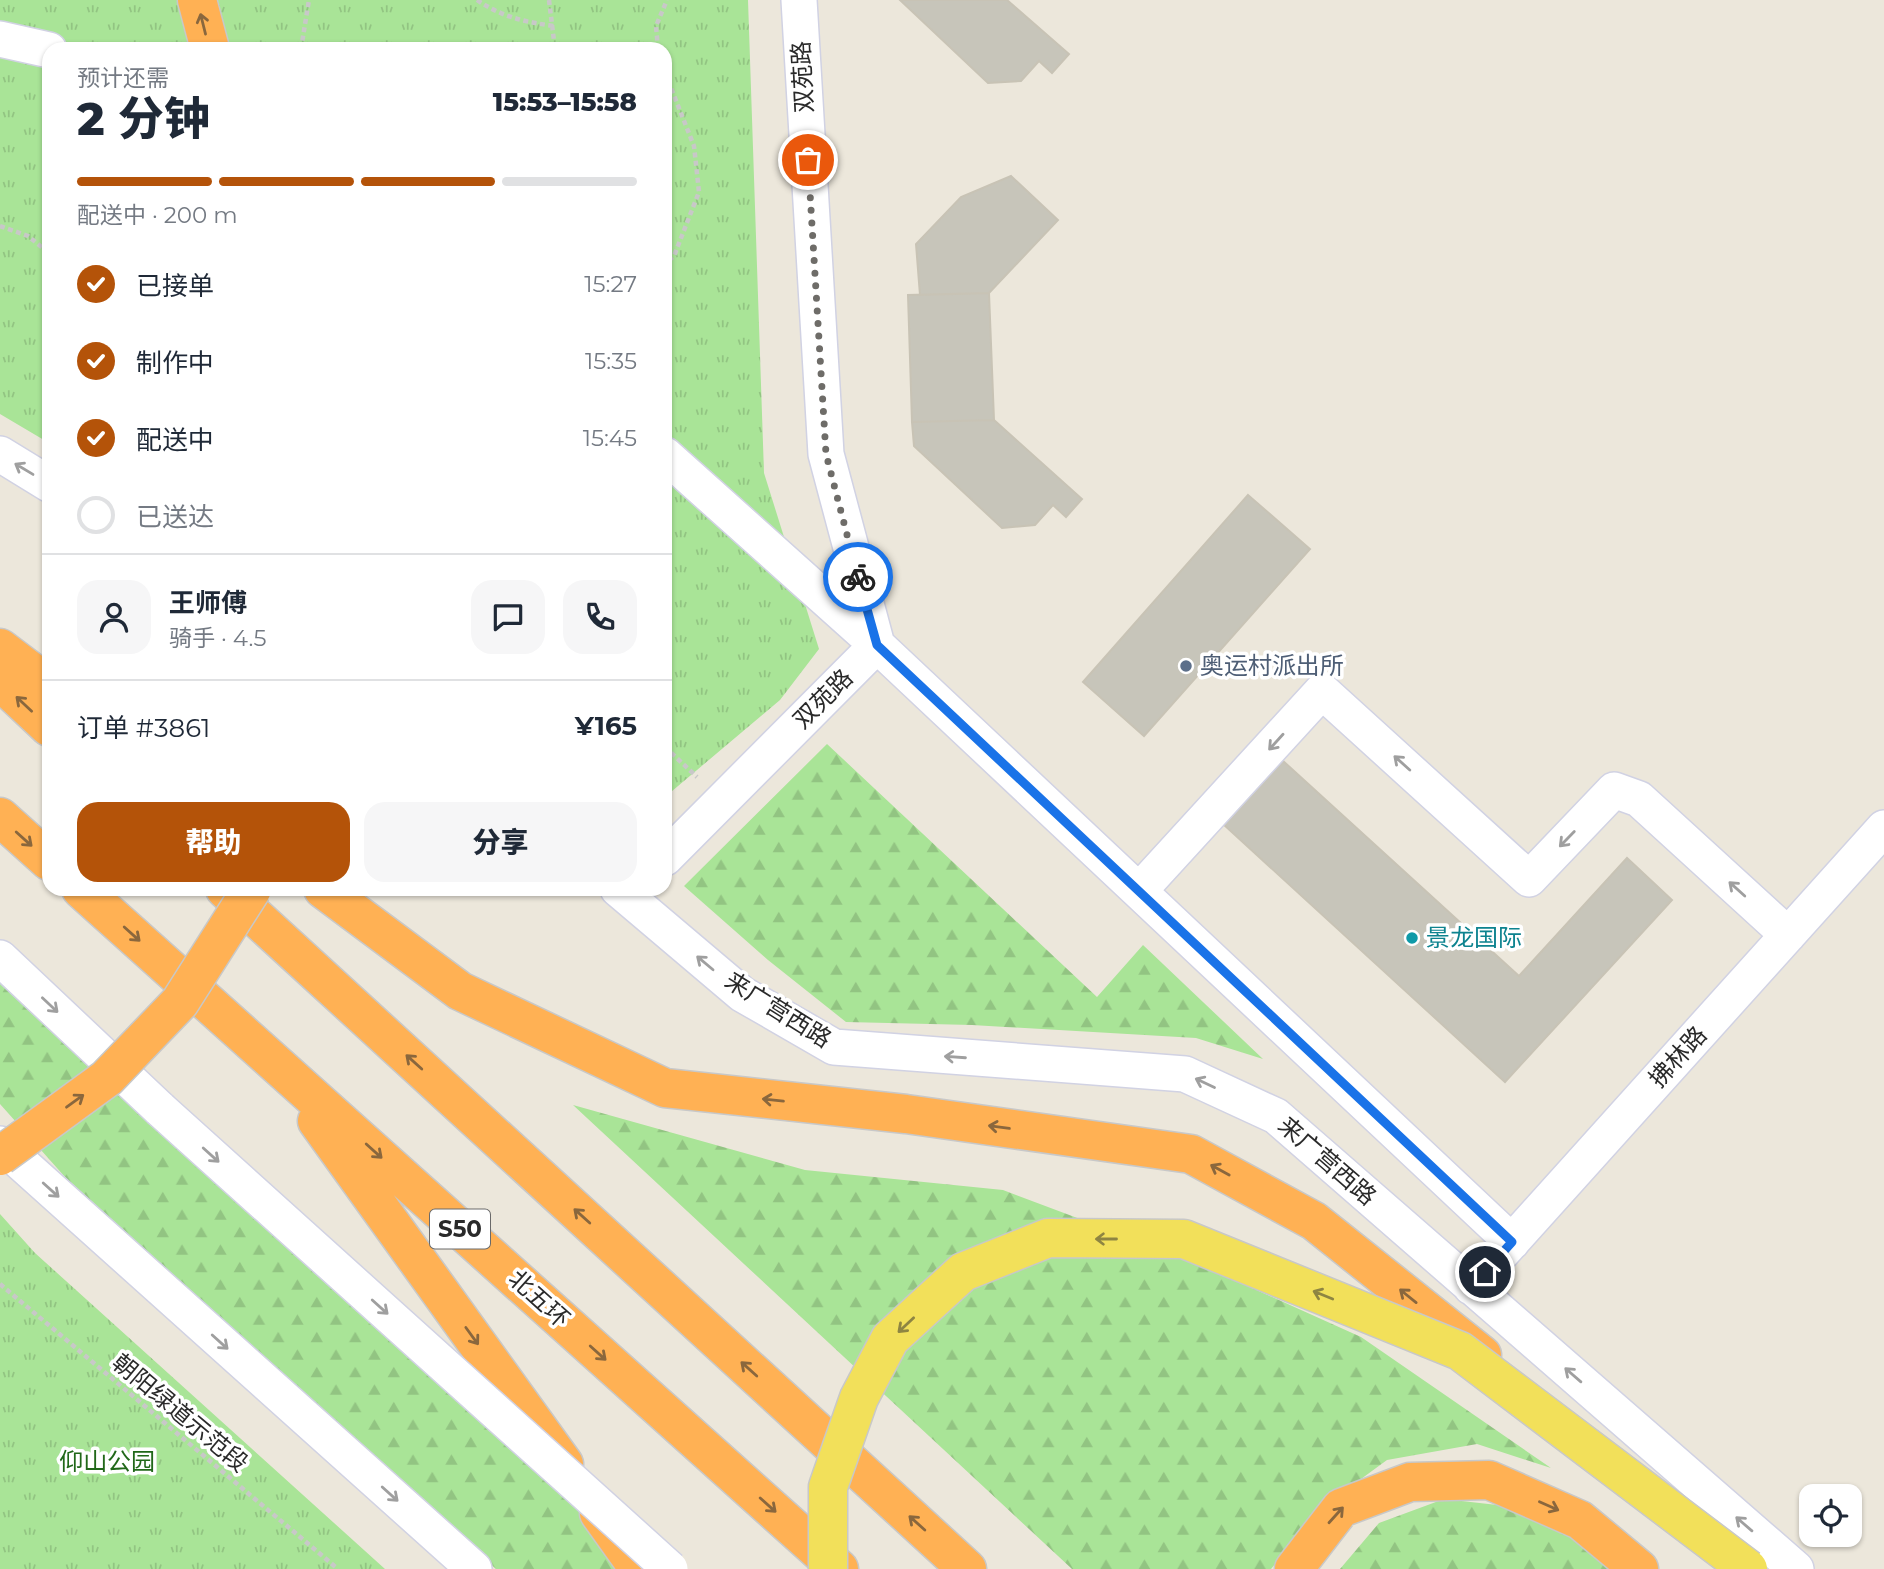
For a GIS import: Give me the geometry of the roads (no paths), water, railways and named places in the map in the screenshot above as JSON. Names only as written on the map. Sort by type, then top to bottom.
[{"type":"highway","points":[[197,0],[208,42]]},
{"type":"highway","points":[[0,648],[42,680]]},
{"type":"highway","points":[[0,681],[42,720]]},
{"type":"highway","points":[[0,817],[42,854]]},
{"type":"highway","name":"北五环","points":[[89,896],[839,1569]]},
{"type":"highway","points":[[233,896],[967,1569]]},
{"type":"highway","points":[[0,1156],[107,1078],[180,1002],[247,896]]},
{"type":"highway","points":[[332,896],[460,991],[665,1088],[906,1114],[1191,1154],[1314,1221],[1748,1569]]},
{"type":"highway","points":[[275,1062],[639,1569]]},
{"type":"highway","points":[[1294,1569],[1341,1507],[1410,1482],[1489,1480],[1580,1520],[1639,1569]]},
{"type":"main road","points":[[828,1569],[828,1487],[859,1398],[890,1339],[963,1272],[1048,1238],[1102,1238],[1184,1239],[1460,1351],[1748,1569]]},
{"type":"street","name":"双苑路","points":[[672,851],[877,645],[826,454],[799,0]]},
{"type":"street","points":[[0,39],[42,48]]},
{"type":"street","points":[[0,454],[42,480]]},
{"type":"street","points":[[672,461],[877,645],[1512,1242]]},
{"type":"street","points":[[1139,891],[1322,691],[1530,879],[1614,790],[1639,799],[1788,934]]},
{"type":"street","name":"拂林路","points":[[1471,1287],[1884,828]]},
{"type":"street","name":"来广营西路","points":[[632,896],[742,994],[834,1048],[1185,1074],[1276,1116],[1796,1569]]},
{"type":"street","points":[[0,958],[160,1109],[670,1569]]},
{"type":"street","points":[[0,1144],[474,1569]]},
{"type":"place","name":"奥运村派出所","points":[[1186,666]]},
{"type":"place","name":"景龙国际","points":[[1412,938]]},
{"type":"park label","name":"仰山公园","points":[[107,1462]]}]
